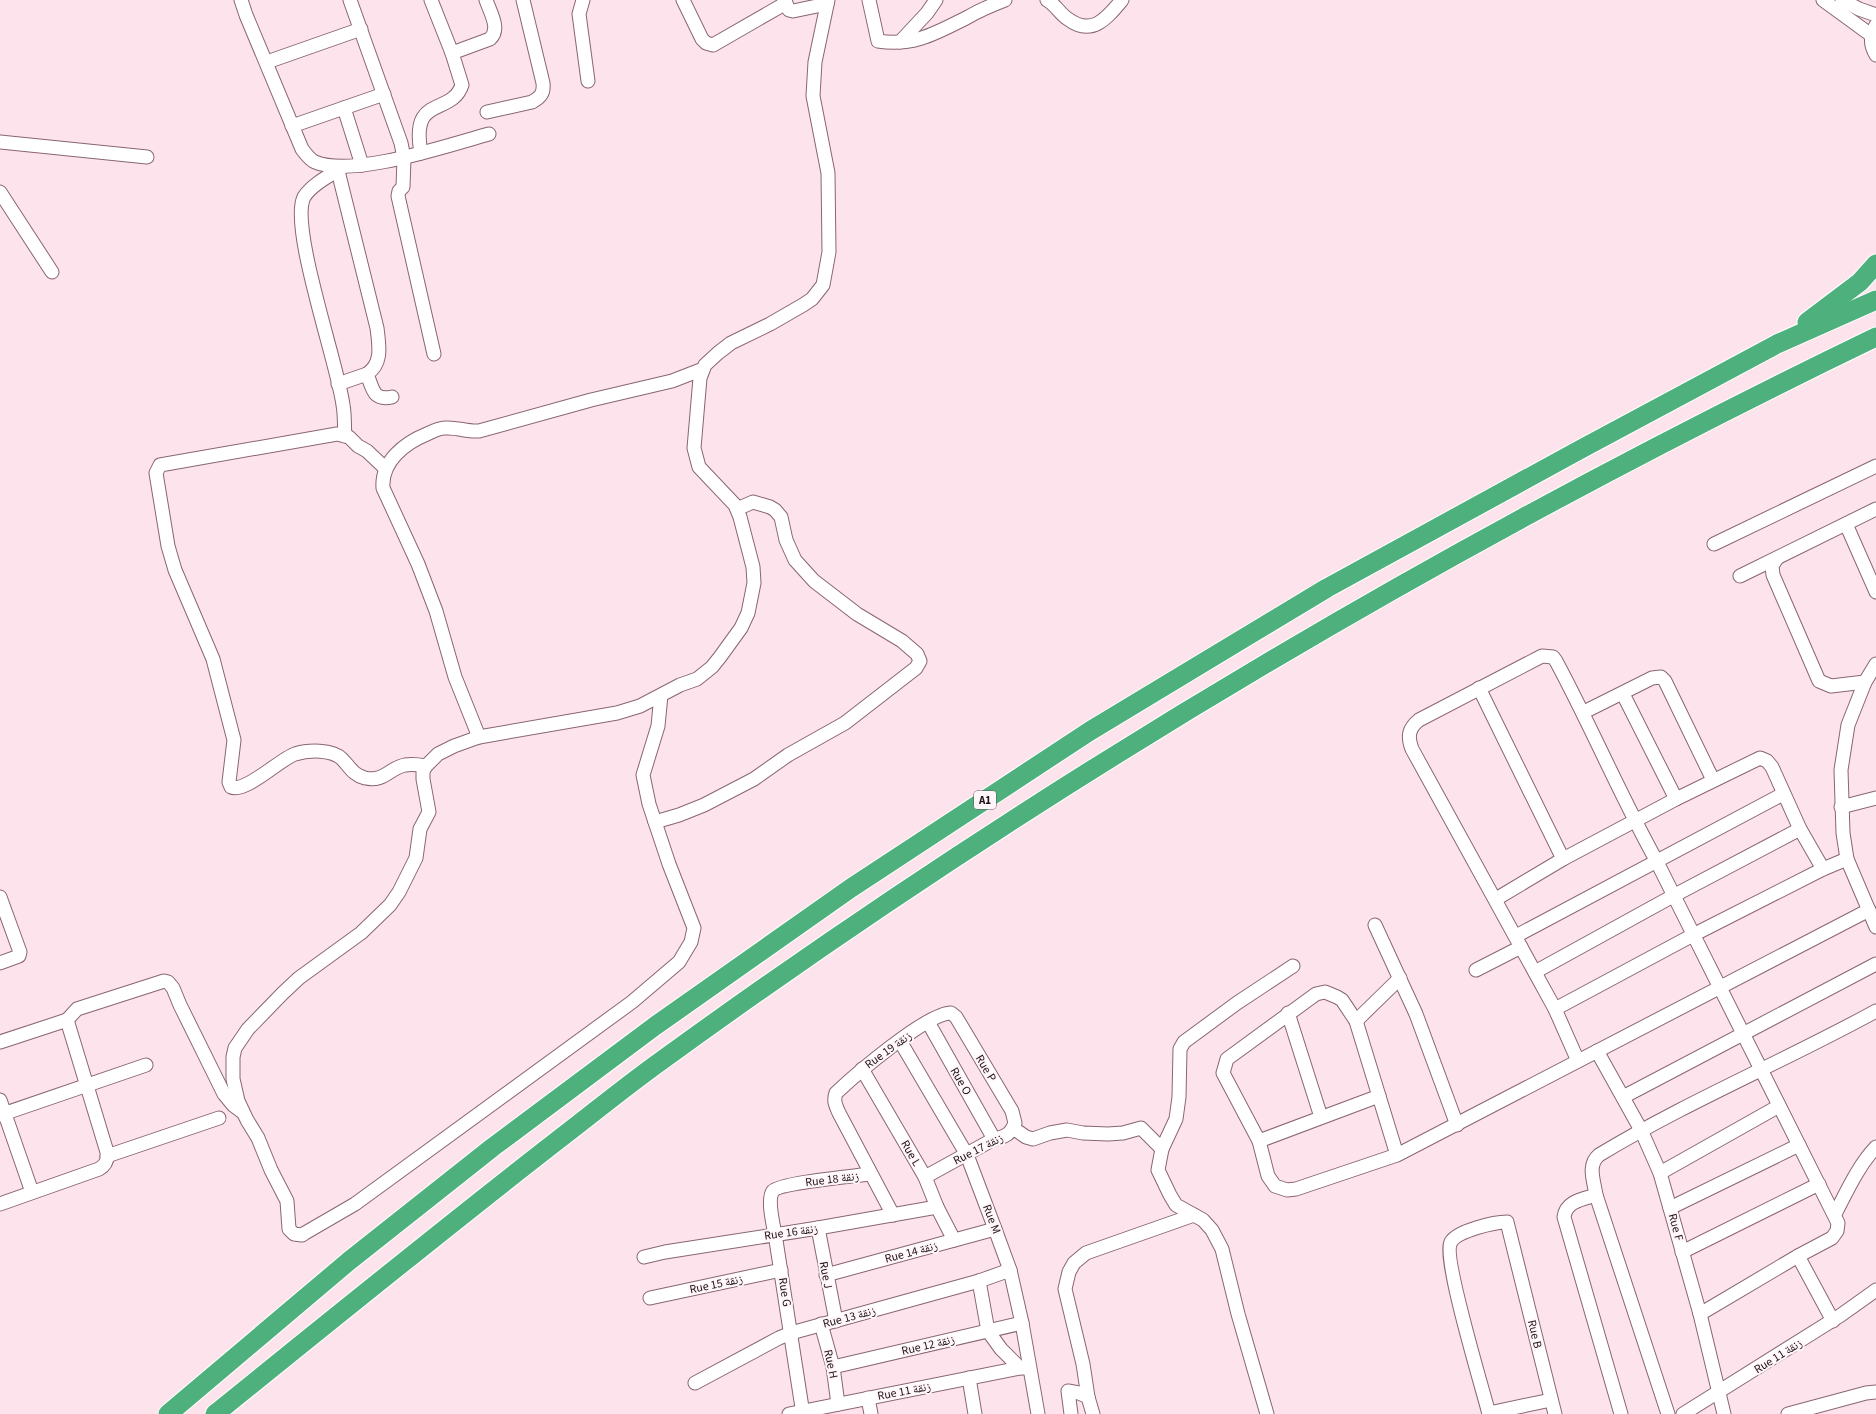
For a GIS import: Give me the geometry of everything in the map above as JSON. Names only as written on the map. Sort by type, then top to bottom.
[{"type":"highway","points":[[1777,344],[1860,282],[1876,264]]},
{"type":"highway","name":"A1","points":[[168,1414],[349,1262],[494,1147],[655,1026],[858,884],[1090,731],[1327,588],[1777,344],[1876,300]]},
{"type":"highway","points":[[215,1414],[411,1254],[658,1063],[891,900],[975,845],[1158,729],[1358,610],[1554,500],[1770,388],[1876,337]]},
{"type":"street","points":[[241,0],[302,149],[313,162],[340,169]]},
{"type":"street","points":[[350,0],[401,143],[404,158],[403,187],[399,191],[398,196],[434,354]]},
{"type":"street","points":[[421,153],[419,128],[423,117],[431,110],[456,96],[462,85],[452,53],[431,0]]},
{"type":"street","points":[[452,53],[493,37],[495,28],[486,0]]},
{"type":"street","points":[[487,112],[532,102],[538,98],[543,91],[543,83],[523,0]]},
{"type":"street","points":[[583,0],[579,14],[588,81]]},
{"type":"street","points":[[661,695],[658,726],[643,775],[649,804],[669,864],[694,928],[691,942],[679,962],[632,1002],[355,1204],[302,1235],[291,1232],[289,1229],[287,1201],[270,1170],[258,1138],[242,1112],[235,1091],[233,1079],[233,1057],[235,1048],[248,1028],[299,978],[361,933],[390,905],[399,892],[416,858],[420,829],[429,812],[423,779],[423,771],[426,766],[438,754],[454,746],[479,737],[617,713],[640,706],[661,695],[697,679],[712,667],[741,628],[748,613],[754,583],[753,567],[736,509],[699,467],[694,448],[700,378],[705,364],[731,343],[770,324],[803,305],[812,299],[823,285],[829,252],[828,173],[813,96],[815,62],[827,2],[798,11],[789,10],[785,2],[713,45],[706,43],[702,39],[682,0]]},
{"type":"street","points":[[869,0],[878,41],[900,42],[932,36],[1004,0]]},
{"type":"street","points":[[900,42],[927,13],[936,0]]},
{"type":"street","points":[[1047,0],[1067,19],[1086,26],[1096,25],[1102,22],[1122,0]]},
{"type":"street","points":[[1823,0],[1874,30],[1871,43],[1876,54]]},
{"type":"street","points":[[1842,0],[1859,9],[1876,15]]},
{"type":"street","points":[[267,62],[361,30]]},
{"type":"street","points":[[292,126],[384,94]]},
{"type":"street","points":[[344,108],[362,165]]},
{"type":"street","points":[[345,436],[343,404],[310,270],[301,218],[304,197],[320,182],[340,169],[404,158],[489,134]]},
{"type":"street","points":[[0,142],[147,157]]},
{"type":"street","points":[[338,384],[374,370],[380,352],[377,328],[340,169]]},
{"type":"street","points":[[0,192],[52,272]]},
{"type":"street","points":[[479,737],[455,677],[436,611],[418,564],[383,488],[382,479],[389,462],[412,440],[439,429],[454,428],[469,432],[479,432],[591,400],[672,382],[703,369]]},
{"type":"street","points":[[367,374],[374,392],[378,397],[382,399],[392,397]]},
{"type":"street","points":[[386,469],[367,451],[358,446],[349,436],[337,434],[160,465],[157,468],[156,474],[168,546],[175,570],[213,659],[221,684],[234,740],[229,782],[232,787],[252,781],[286,758],[303,752],[333,754],[343,759],[350,769],[357,775],[372,779],[384,777],[405,765],[426,766]]},
{"type":"street","points":[[1714,544],[1876,466]]},
{"type":"street","points":[[655,822],[680,815],[754,779],[788,755],[845,723],[916,668],[920,661],[917,654],[902,641],[857,614],[814,580],[795,560],[786,540],[781,517],[775,510],[754,502],[736,509]]},
{"type":"street","points":[[1740,576],[1876,509]]},
{"type":"street","points":[[1846,524],[1876,592]]},
{"type":"street","points":[[1777,558],[1772,566],[1773,575],[1820,681],[1831,686],[1870,680]]},
{"type":"street","points":[[1578,1061],[1555,1009],[1412,748],[1408,735],[1410,729],[1419,720],[1536,659],[1548,656],[1556,660],[1584,712],[1634,822],[1656,860],[1718,987],[1834,1214],[1838,1227],[1832,1238],[1798,1256],[1700,1314]]},
{"type":"street","points":[[1876,664],[1870,680],[1848,725],[1841,770],[1841,807],[1847,858],[1876,927]]},
{"type":"street","points":[[1584,712],[1623,694],[1652,678],[1659,676],[1663,679],[1712,780]]},
{"type":"street","points":[[1479,688],[1563,859]]},
{"type":"street","points":[[1623,694],[1676,799]]},
{"type":"street","points":[[1496,899],[1563,859],[1712,780],[1760,758],[1767,761],[1772,767],[1800,829],[1823,869]]},
{"type":"street","points":[[1476,970],[1518,941],[1656,860],[1784,794]]},
{"type":"street","points":[[1841,807],[1876,798]]},
{"type":"street","points":[[1535,972],[1673,896],[1800,829]]},
{"type":"street","points":[[1555,1009],[1693,935],[1847,858]]},
{"type":"street","points":[[0,896],[20,952],[19,956],[0,963]]},
{"type":"street","points":[[1397,1155],[1356,1021],[1342,1000],[1325,992],[1316,994],[1227,1059],[1223,1073],[1259,1142],[1268,1176],[1275,1186],[1288,1190],[1296,1189],[1397,1155],[1457,1125],[1718,987],[1869,910]]},
{"type":"street","points":[[1375,925],[1416,1014],[1457,1125]]},
{"type":"street","points":[[1623,1096],[1876,964]]},
{"type":"street","points":[[1267,1414],[1238,1314],[1222,1249],[1212,1230],[1203,1220],[1176,1205],[1162,1181],[1158,1170],[1162,1149],[1176,1119],[1179,1097],[1180,1048],[1184,1042],[1237,1003],[1294,966]]},
{"type":"street","points":[[1356,1021],[1400,978]]},
{"type":"street","points":[[0,1042],[67,1020],[77,1009],[160,981],[168,982],[173,988],[180,1005],[228,1100],[238,1111],[242,1112]]},
{"type":"street","points":[[1668,1414],[1596,1195],[1592,1172],[1594,1160],[1599,1155],[1641,1130],[1829,1037],[1876,1011]]},
{"type":"street","name":"Rue 19 زنقة","points":[[893,1215],[839,1113],[834,1100],[836,1093],[862,1069],[928,1022],[940,1016],[951,1013],[960,1025]]},
{"type":"street","points":[[1288,1013],[1321,1117]]},
{"type":"street","points":[[0,1204],[99,1169],[106,1164],[107,1156],[67,1020]]},
{"type":"street","name":"Rue O","points":[[928,1022],[994,1139]]},
{"type":"street","name":"Rue P","points":[[960,1025],[1012,1111]]},
{"type":"street","name":"Rue M","points":[[900,1041],[967,1155],[995,1228],[1010,1270],[1022,1323],[1025,1368],[1038,1414]]},
{"type":"street","name":"Rue F","points":[[1598,1051],[1641,1130],[1660,1174],[1700,1314],[1724,1414]]},
{"type":"street","points":[[2,1115],[146,1065]]},
{"type":"street","name":"Rue L","points":[[862,1069],[925,1177],[937,1207],[954,1240]]},
{"type":"street","points":[[215,1075],[233,1079]]},
{"type":"street","points":[[1259,1142],[1379,1096]]},
{"type":"street","points":[[0,1100],[2,1115],[32,1192]]},
{"type":"street","points":[[1660,1174],[1779,1106]]},
{"type":"street","name":"Rue 17 زنقة","points":[[925,1177],[994,1139],[1005,1137],[1014,1128],[1016,1119],[1012,1111]]},
{"type":"street","points":[[107,1156],[219,1118]]},
{"type":"street","points":[[1014,1128],[1026,1137],[1033,1139],[1050,1133],[1067,1130],[1083,1133],[1108,1134],[1123,1133],[1141,1128],[1162,1149]]},
{"type":"street","points":[[1670,1208],[1799,1145]]},
{"type":"street","points":[[1834,1214],[1868,1155],[1876,1147]]},
{"type":"street","name":"Rue 18 زنقة","points":[[793,1184],[870,1174]]},
{"type":"street","name":"Rue G","points":[[793,1184],[775,1189],[772,1194],[771,1206],[803,1412]]},
{"type":"street","points":[[1682,1252],[1819,1184]]},
{"type":"street","points":[[1596,1195],[1575,1202],[1567,1207],[1564,1217],[1621,1414]]},
{"type":"street","name":"Rue 16 زنقة","points":[[644,1257],[665,1252],[818,1228],[937,1207]]},
{"type":"street","points":[[1091,1406],[1083,1364],[1065,1289],[1069,1272],[1074,1263],[1086,1253],[1194,1214]]},
{"type":"street","name":"Rue B","points":[[1489,1413],[1451,1273],[1449,1247],[1450,1242],[1461,1233],[1498,1222],[1507,1222],[1555,1414]]},
{"type":"street","name":"Rue J","points":[[818,1228],[836,1321]]},
{"type":"street","name":"Rue 14 زنقة","points":[[826,1275],[995,1228]]},
{"type":"street","points":[[1798,1256],[1833,1321]]},
{"type":"street","name":"Rue 15 زنقة","points":[[650,1298],[781,1270]]},
{"type":"street","name":"Rue 13 زنقة","points":[[695,1383],[791,1333],[979,1281],[1010,1270]]},
{"type":"street","points":[[979,1281],[988,1331],[1001,1349],[1025,1368]]},
{"type":"street","name":"Rue 11 زنقة","points":[[1683,1414],[1833,1321],[1873,1292]]},
{"type":"street","name":"Rue 12 زنقة","points":[[833,1367],[1022,1323]]},
{"type":"street","name":"Rue H","points":[[822,1324],[833,1367],[838,1404]]},
{"type":"street","name":"Rue 11 زنقة","points":[[789,1414],[1025,1368]]},
{"type":"street","points":[[969,1378],[976,1414]]},
{"type":"street","points":[[1071,1414],[1068,1391],[1079,1393],[1091,1406]]},
{"type":"street","points":[[1788,1414],[1866,1393],[1876,1392]]},
{"type":"street","points":[[868,1398],[871,1414]]},
{"type":"street","points":[[1489,1413],[1552,1400]]}]
